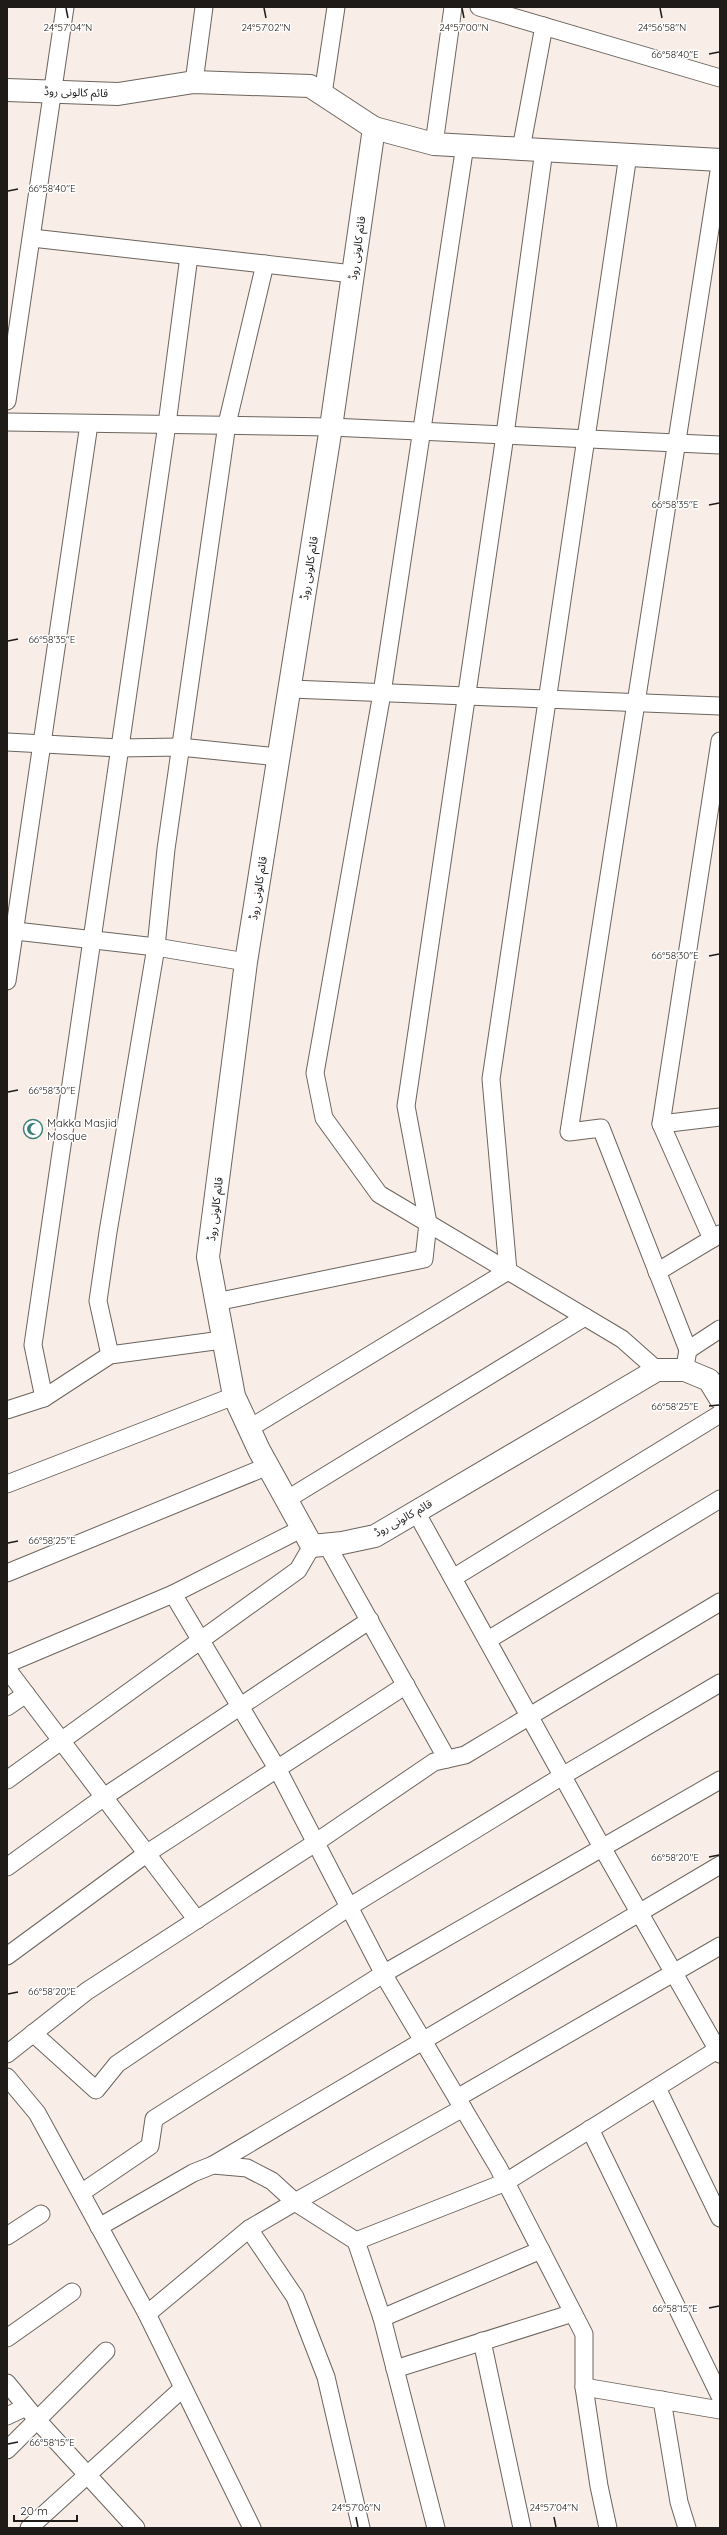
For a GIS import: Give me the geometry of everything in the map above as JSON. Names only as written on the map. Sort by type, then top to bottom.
[{"type":"street","points":[[7,401],[54,91],[65,7]]},
{"type":"street","points":[[194,82],[204,7]]},
{"type":"street","points":[[323,94],[336,7]]},
{"type":"street","points":[[434,144],[453,7]]},
{"type":"street","points":[[479,7],[720,78]]},
{"type":"street","points":[[520,149],[544,26]]},
{"type":"street","name":"قائم کالونی روڈ","points":[[7,90],[118,94],[194,82],[310,86],[374,128],[331,427],[291,689],[278,757],[246,962],[208,1257],[222,1340],[234,1396],[268,1466],[286,1500],[314,1540],[375,1536],[657,1370]]},
{"type":"street","points":[[374,128],[434,144],[720,160]]},
{"type":"street","points":[[465,145],[382,693],[315,1073],[324,1118],[379,1194],[622,1339],[657,1370],[686,1360],[720,1329]]},
{"type":"street","points":[[216,1302],[424,1260],[428,1223],[406,1106],[505,436],[544,150]]},
{"type":"street","points":[[508,1271],[491,1079],[628,155]]},
{"type":"street","points":[[720,165],[569,1132],[601,1128],[657,1272],[686,1360],[709,1380],[720,1398]]},
{"type":"street","points":[[32,238],[353,274]]},
{"type":"street","points":[[44,1398],[33,1345],[189,256]]},
{"type":"street","points":[[110,1355],[98,1301],[156,947],[166,849],[227,424],[264,264]]},
{"type":"street","points":[[7,422],[89,424],[227,424],[331,427],[720,445]]},
{"type":"street","points":[[7,981],[11,930],[42,744],[89,424]]},
{"type":"street","points":[[291,689],[720,706]]},
{"type":"street","points":[[657,1272],[716,1237],[661,1124],[720,740]]},
{"type":"street","points":[[7,742],[119,748],[180,747],[278,757]]},
{"type":"street","points":[[11,930],[92,941],[156,947],[246,962]]},
{"type":"street","points":[[661,1124],[720,1117]]},
{"type":"street","points":[[250,1428],[508,1271]]},
{"type":"street","points":[[286,1500],[585,1317]]},
{"type":"street","points":[[7,1410],[44,1398],[110,1355],[222,1340]]},
{"type":"street","points":[[7,1484],[234,1396]]},
{"type":"street","points":[[453,1578],[720,1414]]},
{"type":"street","points":[[7,1573],[268,1466]]},
{"type":"street","points":[[488,1640],[720,1499]]},
{"type":"street","points":[[356,2242],[506,2182],[719,2051],[603,1849],[564,1775],[416,1512]]},
{"type":"street","points":[[7,1664],[172,1594],[314,1540]]},
{"type":"street","points":[[314,1540],[370,1620],[447,1759]]},
{"type":"street","points":[[7,1780],[201,1642],[298,1570],[314,1540]]},
{"type":"street","points":[[172,1594],[277,1769],[383,1974],[506,2182],[584,2334],[584,2387],[599,2486],[608,2528]]},
{"type":"street","points":[[7,2054],[87,1991],[316,1843],[434,1762],[466,1755],[720,1602]]},
{"type":"street","points":[[7,1867],[104,1797],[370,1620]]},
{"type":"street","points":[[7,1669],[197,1920]]},
{"type":"street","points":[[33,2034],[96,2090],[117,2064],[349,1907],[564,1775],[720,1683]]},
{"type":"street","points":[[7,1956],[146,1854],[406,1685]]},
{"type":"street","points":[[7,1707],[26,1694]]},
{"type":"street","points":[[81,2193],[150,2146],[154,2119],[383,1974],[603,1849],[720,1780]]},
{"type":"street","points":[[99,2227],[193,2173],[213,2165],[720,1865]]},
{"type":"street","points":[[147,2314],[249,2229],[460,2103],[674,1972],[720,1946]]},
{"type":"street","points":[[7,2077],[37,2113],[147,2314],[252,2528]]},
{"type":"street","points":[[657,2088],[720,2218]]},
{"type":"street","points":[[590,2129],[720,2396]]},
{"type":"street","points":[[213,2165],[247,2168],[272,2181],[295,2202],[356,2242],[382,2318],[436,2528]]},
{"type":"street","points":[[7,2236],[41,2214]]},
{"type":"street","points":[[249,2229],[295,2297],[326,2377],[362,2528]]},
{"type":"street","points":[[382,2318],[540,2250]]},
{"type":"street","points":[[7,2338],[72,2292]]},
{"type":"street","points":[[395,2369],[573,2313]]},
{"type":"street","points":[[482,2341],[522,2528]]},
{"type":"street","points":[[7,2450],[38,2421],[106,2351]]},
{"type":"street","points":[[7,2382],[38,2421],[136,2528]]},
{"type":"street","points":[[584,2387],[720,2410]]},
{"type":"street","points":[[30,2528],[183,2388]]},
{"type":"street","points":[[662,2400],[678,2502],[687,2528]]},
{"type":"street","points":[[7,2416],[26,2407]]},
{"type":"place","name":"Makka Masjid Mosque","points":[[33,1129]]}]
